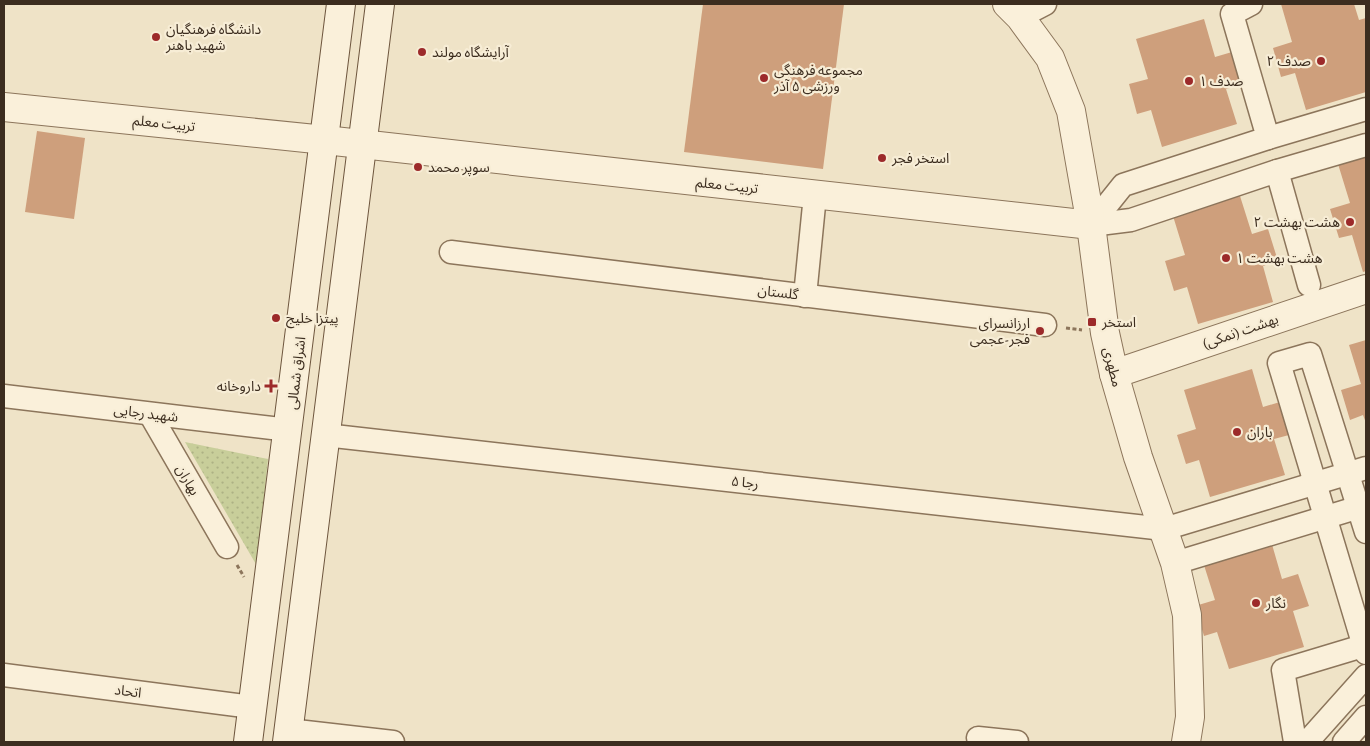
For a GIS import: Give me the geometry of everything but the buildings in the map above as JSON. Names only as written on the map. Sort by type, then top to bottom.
[{"type":"street","name":"اشراق شمالی","points":[[248,742],[289,430],[341,4]]},
{"type":"street","points":[[380,4],[288,736],[393,742]]},
{"type":"street","points":[[1013,10],[1045,4]]},
{"type":"street","points":[[1251,4],[1232,14],[1268,138]]},
{"type":"street","name":"مطهری","points":[[1013,10],[1050,58],[1071,111],[1091,225],[1105,333],[1114,374],[1138,457],[1175,563],[1187,615],[1190,716],[1186,742]]},
{"type":"street","name":"تربیت معلم","points":[[4,106],[1091,225]]},
{"type":"street","points":[[1091,225],[1123,185],[1268,138],[1366,109]]},
{"type":"street","points":[[1091,225],[1131,220],[1277,171],[1366,145]]},
{"type":"street","points":[[1277,171],[1310,285]]},
{"type":"street","points":[[805,296],[815,195]]},
{"type":"street","name":"گلستان","points":[[451,252],[1045,325]]},
{"type":"street","name":"بهشت (نمکی)","points":[[1114,374],[1366,289]]},
{"type":"street","points":[[1295,742],[1283,670],[1366,648],[1279,364],[1310,354],[1358,471],[1366,532]]},
{"type":"street","name":"شهید رجایی","points":[[4,396],[289,430]]},
{"type":"street","name":"بهاران","points":[[150,414],[227,547]]},
{"type":"street","name":"رجا ۵","points":[[326,435],[1164,529]]},
{"type":"street","points":[[1164,529],[1358,471]]},
{"type":"street","points":[[1175,563],[1363,506]]},
{"type":"street","name":"اتحاد","points":[[4,675],[252,707]]},
{"type":"street","points":[[1307,742],[1366,676]]},
{"type":"street","points":[[1344,742],[1366,717]]},
{"type":"street","points":[[978,738],[1017,742]]},
{"type":"path","points":[[1045,325],[1105,333]]},
{"type":"green space","points":[[185,442],[268,459],[257,566]]},
{"type":"place","name":"دانشگاه فرهنگیان شهید باهنر","points":[[156,37]]},
{"type":"place","name":"آرایشگاه مولند","points":[[422,52]]},
{"type":"place","name":"صدف ۲","points":[[1321,61]]},
{"type":"place","name":"مجموعه فرهنگی ورزشی ۵ آذر","points":[[764,78]]},
{"type":"place","name":"صدف ۱","points":[[1189,81]]},
{"type":"place","name":"استخر فجر","points":[[882,158]]},
{"type":"place","name":"سوپر محمد","points":[[418,167]]},
{"type":"place","name":"هشت بهشت ۲","points":[[1350,222]]},
{"type":"place","name":"هشت بهشت ۱","points":[[1226,258]]},
{"type":"place","name":"پیتزا خلیج","points":[[276,318]]},
{"type":"place","name":"استخر","points":[[1092,322]]},
{"type":"place","name":"ارزانسرای فجر-عجمی","points":[[1040,331]]},
{"type":"place","name":"داروخانه","points":[[271,386]]},
{"type":"place","name":"باران","points":[[1237,432]]},
{"type":"place","name":"نگار","points":[[1256,603]]}]
